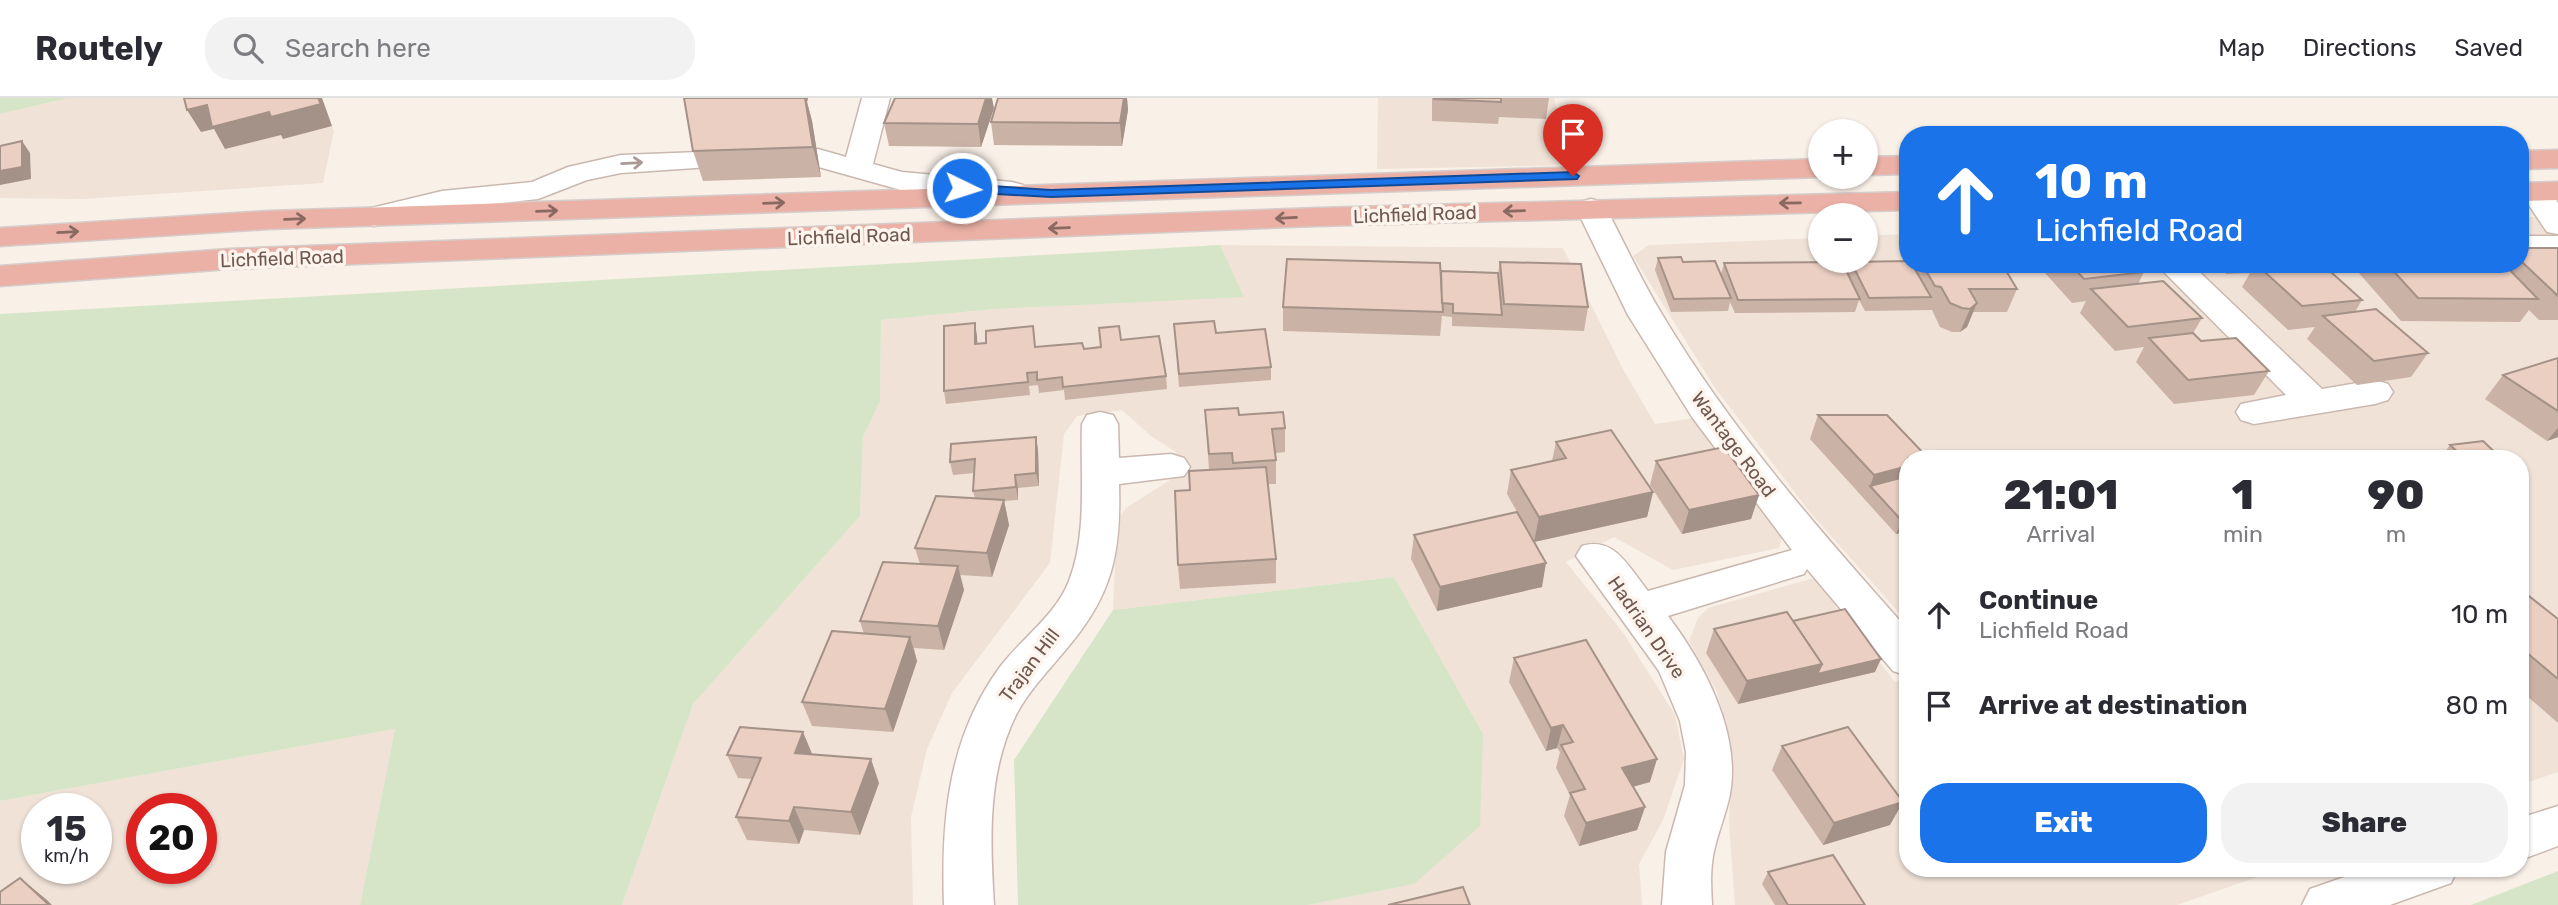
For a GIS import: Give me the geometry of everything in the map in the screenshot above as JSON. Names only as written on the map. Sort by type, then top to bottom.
[{"type":"highway","points":[[2529,160],[2558,159]]},
{"type":"highway","points":[[1878,166],[1899,165]]},
{"type":"highway","name":"Lichfield Road","points":[[0,237],[374,217],[1808,168]]},
{"type":"highway","name":"Lichfield Road","points":[[0,276],[229,259],[1591,208],[1899,201]]},
{"type":"street","points":[[858,167],[876,98]]},
{"type":"street","points":[[818,158],[901,181],[1051,194]]},
{"type":"street","points":[[374,217],[442,200],[538,190],[578,173],[621,164],[699,161]]},
{"type":"street","points":[[2538,192],[2558,225]]},
{"type":"street","name":"Wantage Road","points":[[1591,208],[1645,316],[1705,410],[1819,556],[1899,649]]},
{"type":"street","points":[[2529,245],[2558,245]]},
{"type":"street","points":[[2181,273],[2312,400]]},
{"type":"street","points":[[2254,412],[2312,400],[2375,392]]},
{"type":"street","name":"Trajan Hill","points":[[969,905],[966,849],[973,776],[996,708],[1089,584],[1096,557],[1100,424]]},
{"type":"street","points":[[1098,472],[1171,467]]},
{"type":"street","name":"Hadrian Drive","points":[[1596,556],[1639,609],[1683,676],[1705,731],[1708,784],[1688,862],[1687,905]]},
{"type":"street","points":[[1639,609],[1790,564]]},
{"type":"street","points":[[2529,836],[2558,826]]},
{"type":"street","points":[[2327,905],[2408,877]]},
{"type":"shaded area","points":[[68,98],[322,98],[334,131],[323,183],[82,199],[0,198],[0,114]]},
{"type":"shaded area","points":[[1378,98],[1554,98],[1569,165],[1377,169]]},
{"type":"shaded area","points":[[2529,217],[2558,217],[2558,772],[2529,782],[2529,450],[1899,450],[1899,613],[1809,511],[1715,388],[1633,256],[1649,245],[1808,238],[1808,273],[1878,273],[1878,235],[1899,234],[1899,273],[2529,273]]},
{"type":"shaded area","points":[[1220,245],[1563,248],[1623,369],[1655,424],[1695,418],[1782,536],[1779,548],[1673,570],[1614,537],[1566,562],[1624,634],[1675,715],[1684,759],[1663,820],[1639,864],[1642,905],[1308,905],[1414,884],[1394,577],[1113,610],[1117,520],[1126,508],[1178,475],[1176,452],[1151,436],[1122,410],[1077,416],[1064,434],[1050,563],[952,693],[927,749],[911,817],[913,905],[622,905],[693,704],[860,516],[863,437],[880,401],[881,320],[995,309],[1243,296]]},
{"type":"shaded area","points":[[1814,578],[1895,682],[1899,681],[1899,877],[2257,877],[2177,905],[1735,905],[1729,824],[1732,748],[1717,692],[1689,641],[1698,618],[1708,608]]},
{"type":"shaded area","points":[[395,729],[360,905],[0,905],[0,801],[21,797],[21,884],[112,884],[112,793],[44,793]]},
{"type":"green space","points":[[0,98],[68,98],[0,114]]},
{"type":"green space","points":[[1220,245],[1244,297],[995,309],[881,320],[880,401],[863,437],[860,516],[693,704],[622,905],[360,905],[395,729],[44,793],[21,793],[21,797],[0,801],[0,314]]},
{"type":"green space","points":[[1394,577],[1483,734],[1480,826],[1414,884],[1308,905],[1018,905],[1014,760],[1113,610]]},
{"type":"green space","points":[[2558,871],[2558,905],[2471,905]]},
{"type":"building","points":[[184,98],[318,98],[321,104],[271,117],[269,112],[212,127],[207,105],[187,110]]},
{"type":"building","points":[[684,98],[805,98],[813,147],[693,151]]},
{"type":"building","points":[[895,98],[986,98],[978,124],[884,123]]},
{"type":"building","points":[[998,98],[1124,98],[1120,123],[991,122]]},
{"type":"building","points":[[1501,98],[1501,102],[1434,99]]},
{"type":"building","points":[[22,141],[22,167],[0,171],[0,146]]},
{"type":"building","points":[[2529,248],[2558,248],[2558,296],[2529,269]]},
{"type":"building","points":[[1681,257],[1683,262],[1715,261],[1731,298],[1674,299],[1658,258]]},
{"type":"building","points":[[1287,259],[1440,263],[1443,312],[1283,307]]},
{"type":"building","points":[[1899,261],[1899,273],[1917,273],[1931,297],[1869,298],[1856,273],[1878,273],[1878,262]]},
{"type":"building","points":[[1500,262],[1581,264],[1588,307],[1504,304]]},
{"type":"building","points":[[1808,262],[1808,273],[1847,273],[1860,299],[1738,300],[1724,263]]},
{"type":"building","points":[[1441,271],[1498,273],[1502,315],[1453,313],[1453,304],[1442,303]]},
{"type":"building","points":[[1927,273],[2007,273],[2017,289],[1969,289],[1977,303],[1970,309],[1950,303],[1941,287],[1935,286]]},
{"type":"building","points":[[2078,273],[2135,273],[2084,279]]},
{"type":"building","points":[[2266,273],[2332,273],[2362,300],[2302,306]]},
{"type":"building","points":[[2395,273],[2513,273],[2538,299],[2418,298]]},
{"type":"building","points":[[2163,281],[2202,318],[2128,327],[2091,289]]},
{"type":"building","points":[[2376,309],[2428,353],[2374,361],[2323,316]]},
{"type":"building","points":[[1214,321],[1216,333],[1265,329],[1271,367],[1179,374],[1174,324]]},
{"type":"building","points":[[975,323],[975,344],[986,343],[986,331],[1033,326],[1035,347],[1082,343],[1084,349],[1101,347],[1099,328],[1119,326],[1121,340],[1159,336],[1166,376],[1063,387],[1062,377],[1037,380],[1037,372],[1027,373],[1028,382],[944,391],[944,326]]},
{"type":"building","points":[[2193,333],[2201,341],[2236,338],[2269,371],[2188,380],[2149,338]]},
{"type":"building","points":[[2558,358],[2558,411],[2503,375]]},
{"type":"building","points":[[1238,408],[1239,415],[1283,412],[1285,428],[1272,429],[1276,460],[1233,463],[1232,453],[1209,454],[1205,410]]},
{"type":"building","points":[[1818,415],[1887,415],[1920,450],[1899,450],[1899,468],[1874,475]]},
{"type":"building","points":[[1611,430],[1653,492],[1539,517],[1511,470],[1566,458],[1556,442]]},
{"type":"building","points":[[1036,437],[1036,473],[1015,475],[1016,487],[973,491],[975,459],[950,462],[951,444]]},
{"type":"building","points":[[2483,441],[2493,450],[2456,450],[2450,445]]},
{"type":"building","points":[[1724,447],[1759,495],[1689,510],[1656,461]]},
{"type":"building","points":[[1266,467],[1276,559],[1178,565],[1175,491],[1190,490],[1189,471]]},
{"type":"building","points":[[1899,478],[1899,518],[1870,486]]},
{"type":"building","points":[[936,496],[1004,500],[987,553],[915,548]]},
{"type":"building","points":[[1517,512],[1546,563],[1440,587],[1414,535]]},
{"type":"building","points":[[883,562],[958,566],[938,626],[860,621]]},
{"type":"building","points":[[2529,596],[2558,619],[2558,679],[2529,655]]},
{"type":"building","points":[[1845,609],[1881,659],[1817,674],[1822,664],[1793,621]]},
{"type":"building","points":[[1787,612],[1822,664],[1747,681],[1714,629]]},
{"type":"building","points":[[832,631],[910,637],[885,709],[802,702]]},
{"type":"building","points":[[1586,640],[1657,759],[1622,768],[1645,807],[1586,823],[1570,793],[1585,789],[1561,745],[1573,742],[1563,725],[1551,728],[1514,658]]},
{"type":"building","points":[[740,727],[803,732],[795,753],[871,759],[851,812],[794,807],[789,821],[736,817],[761,758],[727,755]]},
{"type":"building","points":[[1848,727],[1899,797],[1899,803],[1834,823],[1782,746]]},
{"type":"building","points":[[1833,855],[1865,905],[1788,905],[1768,872]]},
{"type":"building","points":[[20,878],[21,884],[26,884],[49,905],[0,905],[0,892]]},
{"type":"building","points":[[1463,887],[1470,905],[1388,905]]},
{"type":"route","points":[[962,188],[1051,194],[1573,176]]}]
